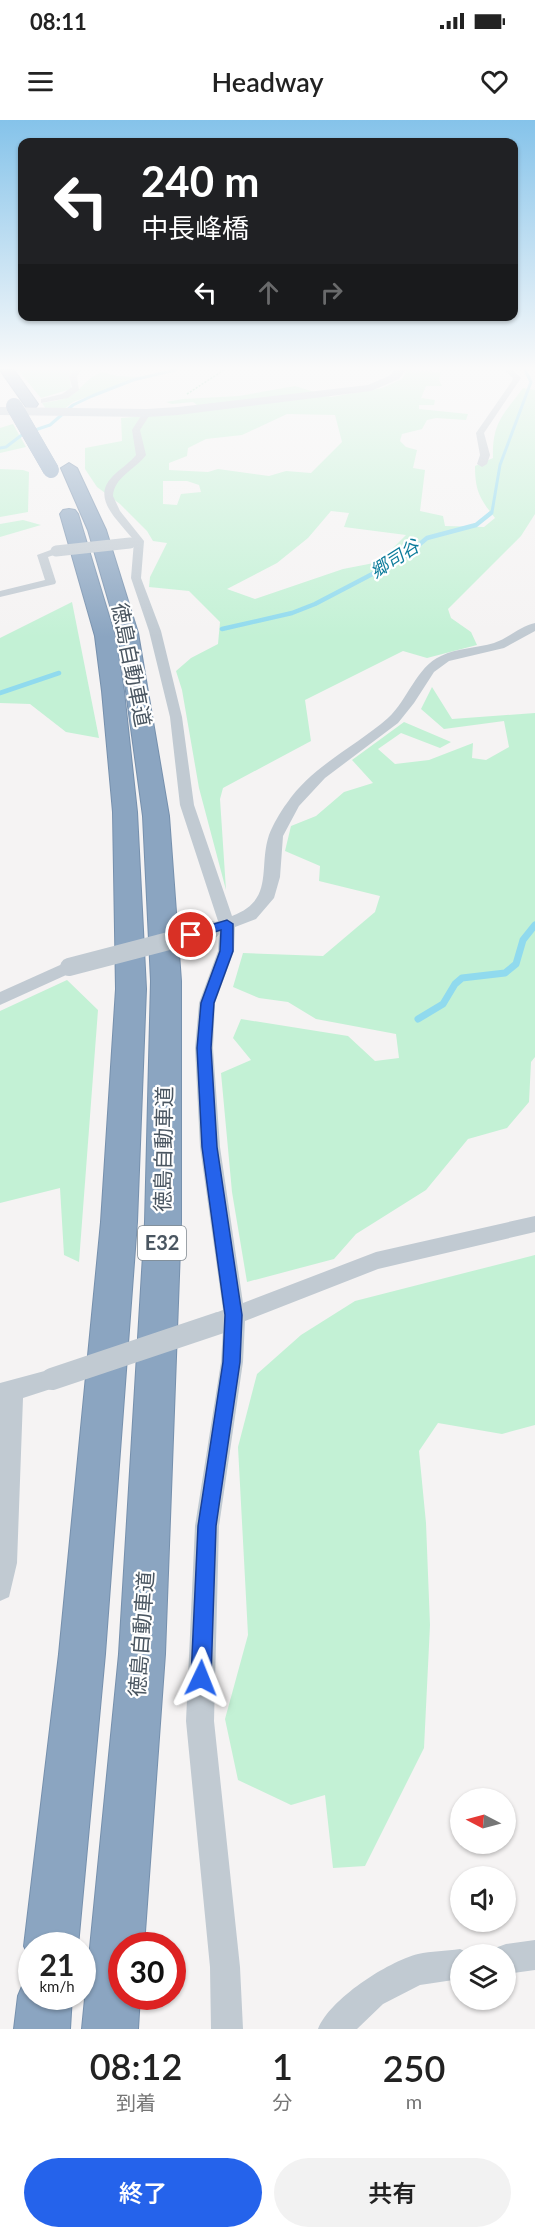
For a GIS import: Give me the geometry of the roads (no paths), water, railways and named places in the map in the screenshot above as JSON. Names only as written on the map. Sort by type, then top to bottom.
[{"type":"highway","name":"徳島自動車道","points":[[57,459],[97,530],[112,574],[130,644],[156,816],[166,981],[163,1222],[142,1653],[110,2029]]},
{"type":"highway","name":"徳島自動車道","points":[[52,1932],[82,1654],[119,1222],[131,989],[125,812],[113,691],[105,636],[76,532],[61,465]]},
{"type":"highway","points":[[42,2029],[44,2010]]},
{"type":"street","points":[[139,459],[136,464],[113,480],[107,491],[107,500],[134,542],[136,578],[155,631],[176,717],[187,805],[226,951],[207,1003],[204,1048],[210,1147],[232,1362],[207,1526],[200,1721],[225,1967],[227,2029]]},
{"type":"street","points":[[482,464],[484,459]]},
{"type":"street","points":[[0,594],[51,582],[42,555],[56,551],[134,542]]},
{"type":"street","points":[[0,999],[69,967],[219,927],[250,915],[266,898],[272,877],[276,836],[293,804],[320,775],[393,720],[410,700],[429,670],[445,658],[500,645],[535,626]]},
{"type":"street","points":[[0,1588],[4,1563],[6,1392],[52,1379],[226,1319],[376,1261],[535,1224]]},
{"type":"street","points":[[516,1958],[535,1955]]},
{"type":"street","points":[[334,2029],[372,1993],[417,1970],[450,1965]]},
{"type":"waterway","name":"郷司谷","points":[[489,514],[492,512],[502,459]]},
{"type":"waterway","name":"郷司谷","points":[[222,629],[292,613],[315,604],[403,558],[427,538],[476,525],[491,513]]},
{"type":"waterway","name":"郷司谷","points":[[0,693],[59,673]]},
{"type":"waterway","points":[[418,1019],[443,1004],[455,984],[462,978],[505,973],[516,964],[523,940],[535,925]]}]
